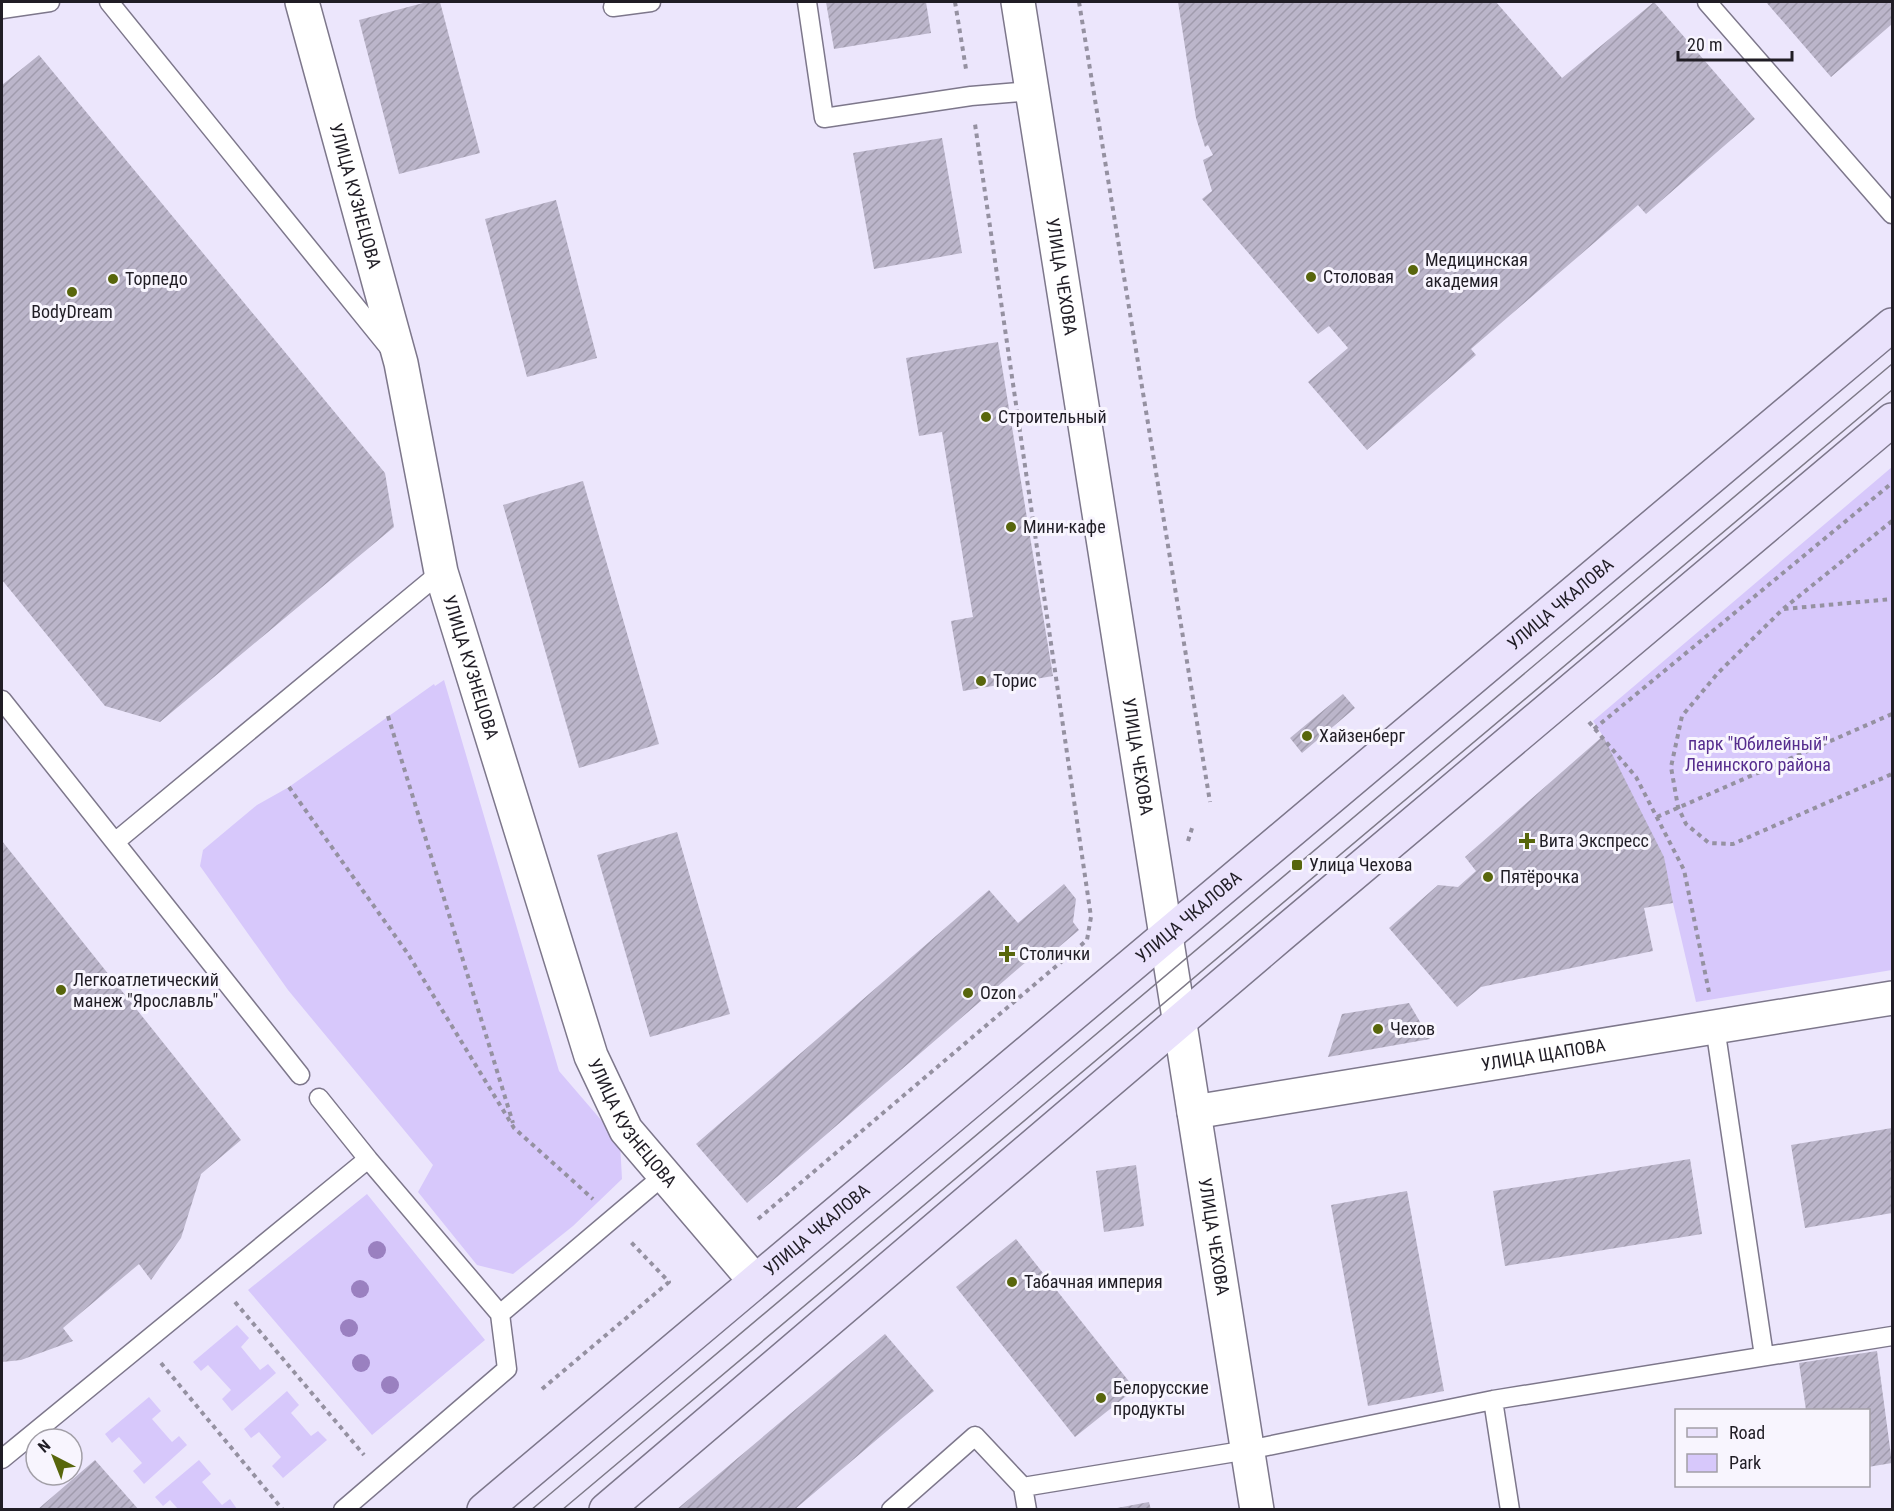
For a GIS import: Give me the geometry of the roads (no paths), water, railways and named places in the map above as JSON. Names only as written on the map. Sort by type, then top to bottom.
[{"type":"main road","name":"УЛИЦА ЧКАЛОВА","points":[[484,1509],[1893,325]]},
{"type":"main road","points":[[606,1509],[1893,420]]},
{"type":"street","name":"УЛИЦА КУЗНЕЦОВА","points":[[302,2],[401,363],[441,572],[591,1056],[626,1130],[755,1281]]},
{"type":"street","name":"УЛИЦА ЧЕХОВА","points":[[1018,2],[1257,1509]]},
{"type":"street","name":"УЛИЦА ЩАПОВА","points":[[1194,1112],[1713,1014],[1893,998]]},
{"type":"lane","points":[[2,9],[50,2]]},
{"type":"lane","points":[[109,2],[401,363]]},
{"type":"lane","points":[[613,7],[651,2]]},
{"type":"lane","points":[[807,2],[824,118],[971,96],[1032,91]]},
{"type":"lane","points":[[1707,2],[1893,214]]},
{"type":"lane","points":[[116,842],[441,572]]},
{"type":"lane","points":[[2,700],[300,1075]]},
{"type":"lane","points":[[1713,1014],[1764,1356]]},
{"type":"lane","points":[[319,1098],[500,1314],[507,1369],[343,1509]]},
{"type":"lane","points":[[2,1459],[368,1159]]},
{"type":"lane","points":[[500,1314],[663,1176]]},
{"type":"lane","points":[[1023,1487],[1248,1450],[1493,1400],[1893,1335]]},
{"type":"lane","points":[[1493,1400],[1510,1509]]},
{"type":"lane","points":[[891,1509],[975,1436],[1023,1487],[1027,1509]]},
{"type":"tram line","points":[[531,1510],[1892,364]]},
{"type":"tram line","points":[[562,1510],[1892,390]]},
{"type":"place","name":"Медицинская академия","points":[[1413,270]]},
{"type":"place","name":"Столовая","points":[[1311,277]]},
{"type":"place","name":"Торпедо","points":[[113,279]]},
{"type":"place","name":"BodyDream","points":[[72,292]]},
{"type":"place","name":"Строительный","points":[[986,417]]},
{"type":"place","name":"Мини-кафе","points":[[1011,527]]},
{"type":"place","name":"Торис","points":[[981,681]]},
{"type":"place","name":"Хайзенберг","points":[[1307,736]]},
{"type":"place","name":"Вита Экспресс","points":[[1527,841]]},
{"type":"place","name":"Улица Чехова","points":[[1297,865]]},
{"type":"place","name":"Пятёрочка","points":[[1488,877]]},
{"type":"place","name":"Столички","points":[[1007,954]]},
{"type":"place","name":"Легкоатлетический манеж \"Ярославль\"","points":[[61,990]]},
{"type":"place","name":"Ozon","points":[[968,993]]},
{"type":"place","name":"Чехов","points":[[1378,1029]]},
{"type":"place","name":"Табачная империя","points":[[1012,1282]]},
{"type":"place","name":"Белорусские продукты","points":[[1101,1398]]},
{"type":"park label","name":"парк \"Юбилейный\" Ленинского района","points":[[1758,754]]}]
